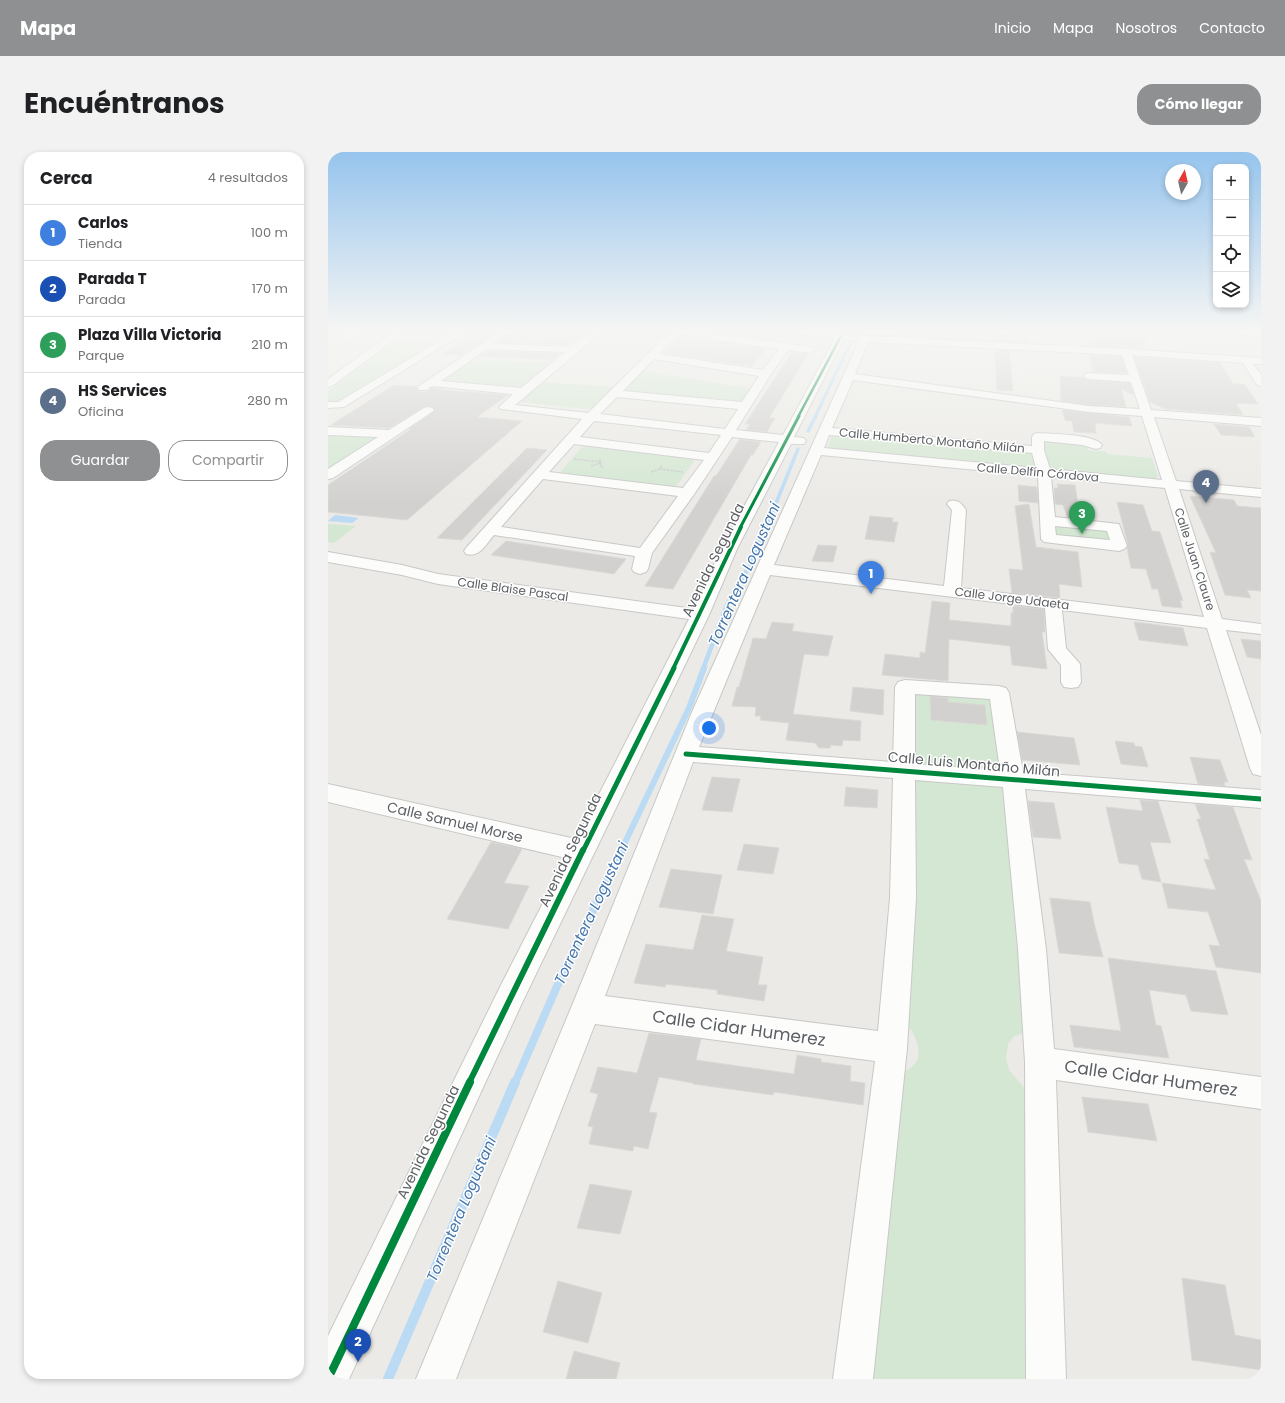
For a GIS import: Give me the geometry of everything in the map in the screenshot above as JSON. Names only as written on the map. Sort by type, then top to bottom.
[{"type":"street","points":[[328,406],[340,405],[369,387]]},
{"type":"street","points":[[457,387],[523,392]]},
{"type":"street","points":[[529,387],[508,405],[821,441]]},
{"type":"street","points":[[472,551],[490,530],[576,445],[598,415],[625,387]]},
{"type":"street","points":[[640,569],[644,553],[682,492],[756,387]]},
{"type":"street","name":"Avenida Segunda","points":[[328,1379],[512,993],[700,615],[729,549],[789,437],[821,387]]},
{"type":"street","points":[[436,1379],[586,1008],[702,712],[843,387]]},
{"type":"street","points":[[930,387],[1089,409],[1261,422]]},
{"type":"street","name":"Calle Juan Claure","points":[[1138,387],[1216,623],[1261,768]]},
{"type":"street","points":[[619,394],[741,406]]},
{"type":"street","points":[[328,475],[428,410]]},
{"type":"street","points":[[328,430],[390,434]]},
{"type":"street","points":[[1048,521],[1044,473],[1038,450],[1038,437],[1084,440],[1096,445]]},
{"type":"street","name":"Calle Humberto Montaño Milán","points":[[821,441],[1038,450]]},
{"type":"street","name":"Calle Delfín Córdova","points":[[821,441],[1044,473],[1261,493]]},
{"type":"street","points":[[576,445],[708,457]]},
{"type":"street","points":[[544,475],[682,492]]},
{"type":"street","points":[[952,591],[959,510],[954,504]]},
{"type":"street","points":[[490,530],[644,553]]},
{"type":"street","name":"Calle Blaise Pascal","points":[[328,557],[402,570],[438,579],[700,615]]},
{"type":"street","name":"Calle Jorge Udaeta","points":[[764,569],[1261,629]]},
{"type":"street","points":[[1053,603],[1057,649],[1070,664],[1071,682]]},
{"type":"street","points":[[853,1379],[892,1048],[903,898],[905,687],[999,693],[1013,779],[1032,949],[1040,1062],[1046,1379]]},
{"type":"street","name":"Calle Luis Montaño Milán","points":[[686,754],[1261,799]]},
{"type":"street","name":"Calle Samuel Morse","points":[[328,793],[582,851]]},
{"type":"street","name":"Calle Cidar Humerez","points":[[586,1008],[892,1048]]},
{"type":"street","name":"Calle Cidar Humerez","points":[[1040,1062],[1261,1093]]},
{"type":"path","points":[[576,445],[573,459],[601,462]]},
{"type":"path","points":[[597,456],[601,462],[601,466],[609,470]]},
{"type":"path","points":[[647,473],[668,465]]},
{"type":"path","points":[[660,469],[685,472],[681,478]]},
{"type":"green space","points":[[333,387],[362,387],[338,402],[328,402],[328,391]]},
{"type":"green space","points":[[498,387],[523,387],[518,389]]},
{"type":"green space","points":[[533,387],[616,387],[599,404],[586,409],[520,402],[519,400]]},
{"type":"green space","points":[[627,387],[743,387],[754,389],[745,402],[624,391]]},
{"type":"green space","points":[[328,432],[377,435],[379,437],[328,470]]},
{"type":"green space","points":[[833,434],[1031,451],[1038,469],[830,449],[827,446]]},
{"type":"green space","points":[[1042,441],[1086,444],[1088,450],[1107,452],[1107,454],[1152,458],[1158,477],[1153,479],[1051,469],[1047,467]]},
{"type":"green space","points":[[587,445],[692,458],[694,461],[677,485],[670,487],[561,474],[561,471],[581,448]]},
{"type":"green space","points":[[328,524],[356,526],[334,543],[328,542]]},
{"type":"green space","points":[[1054,525],[1108,531],[1112,541],[1055,537]]},
{"type":"green space","points":[[912,693],[988,699],[992,701],[1000,762],[999,766],[989,771],[921,765],[913,761]]},
{"type":"green space","points":[[918,780],[994,785],[1004,790],[1031,1031],[1014,1036],[1008,1044],[1006,1059],[1009,1070],[1032,1097],[1039,1379],[863,1379],[900,1073],[910,1069],[916,1063],[918,1056],[918,1048],[913,1033],[903,1018],[912,782]]},
{"type":"water","points":[[335,515],[359,518],[352,523],[328,521]]},
{"type":"building","points":[[390,387],[417,387],[419,392],[427,392],[432,388],[508,395],[477,417],[522,421],[407,520],[328,512],[328,485],[435,411],[432,407],[424,407],[389,428],[331,425]]},
{"type":"building","points":[[769,387],[788,387],[769,418],[775,418],[767,432],[746,430],[750,424],[745,424]]},
{"type":"building","points":[[997,387],[1013,387],[1013,391],[997,390]]},
{"type":"building","points":[[1060,387],[1131,387],[1134,395],[1121,389],[1126,407],[1089,405],[1061,401]]},
{"type":"building","points":[[1145,387],[1246,387],[1258,404],[1236,403],[1243,415],[1166,409],[1150,402]]},
{"type":"building","points":[[1062,410],[1129,417],[1132,426],[1095,423],[1096,433],[1074,432],[1072,421],[1065,420]]},
{"type":"building","points":[[1214,424],[1249,427],[1255,437],[1221,435]]},
{"type":"building","points":[[740,439],[761,442],[753,455],[751,455],[673,589],[645,586],[714,476],[716,476]]},
{"type":"building","points":[[527,448],[547,450],[462,540],[437,538]]},
{"type":"building","points":[[1057,484],[1075,485],[1080,518],[1067,517],[1063,505],[1055,504],[1054,488],[1058,488]]},
{"type":"building","points":[[1018,485],[1037,487],[1038,503],[1019,501]]},
{"type":"building","points":[[1190,496],[1234,500],[1237,506],[1261,508],[1261,591],[1247,590],[1251,598],[1225,595],[1210,552],[1216,553]]},
{"type":"building","points":[[1117,502],[1143,505],[1152,531],[1160,532],[1183,601],[1180,600],[1182,608],[1162,606],[1158,589],[1152,589],[1146,569],[1131,568],[1127,548],[1128,545]]},
{"type":"building","points":[[1029,504],[1036,547],[1078,552],[1082,587],[1059,584],[1060,598],[1012,593],[1009,569],[1023,570],[1015,506]]},
{"type":"building","points":[[870,516],[893,518],[892,522],[898,522],[894,542],[865,539]]},
{"type":"building","points":[[506,541],[626,559],[614,574],[491,555]]},
{"type":"building","points":[[818,545],[837,546],[833,562],[812,561]]},
{"type":"building","points":[[932,601],[950,603],[949,620],[1011,626],[1011,613],[1013,613],[1013,606],[1044,609],[1045,632],[1042,632],[1047,669],[1012,665],[1010,646],[949,639],[948,681],[882,675],[885,654],[920,658],[920,652],[925,653]]},
{"type":"building","points":[[772,622],[794,624],[792,631],[833,636],[828,656],[804,654],[793,714],[861,721],[860,741],[843,740],[842,746],[831,745],[830,748],[819,748],[815,743],[786,740],[789,723],[760,720],[761,716],[755,716],[756,707],[732,706],[753,638],[766,639]]},
{"type":"building","points":[[1134,622],[1183,628],[1188,646],[1139,640]]},
{"type":"building","points":[[1241,639],[1261,641],[1261,659],[1247,657]]},
{"type":"building","points":[[853,687],[884,690],[883,715],[850,711]]},
{"type":"building","points":[[930,696],[948,698],[948,702],[985,705],[987,725],[931,720]]},
{"type":"building","points":[[1017,732],[1074,738],[1080,765],[1022,760]]},
{"type":"building","points":[[1115,741],[1134,743],[1135,746],[1142,747],[1148,767],[1121,764]]},
{"type":"building","points":[[1190,757],[1220,760],[1228,782],[1224,782],[1225,786],[1198,784]]},
{"type":"building","points":[[712,777],[740,779],[732,812],[702,810]]},
{"type":"building","points":[[846,787],[878,790],[877,808],[844,806]]},
{"type":"building","points":[[1140,800],[1158,801],[1171,843],[1150,842],[1161,882],[1142,879],[1138,865],[1119,863],[1106,807],[1143,811]]},
{"type":"building","points":[[1028,801],[1054,803],[1061,839],[1033,837]]},
{"type":"building","points":[[1195,804],[1233,807],[1252,860],[1244,859],[1261,901],[1261,973],[1216,967],[1209,945],[1220,946],[1208,912],[1168,908],[1162,883],[1216,890],[1204,859],[1210,860],[1197,819],[1201,819]]},
{"type":"building","points":[[491,842],[522,849],[504,883],[529,886],[508,929],[447,919]]},
{"type":"building","points":[[744,844],[779,848],[773,874],[737,870]]},
{"type":"building","points":[[671,869],[722,875],[713,914],[659,907]]},
{"type":"building","points":[[1050,898],[1090,902],[1103,957],[1059,953]]},
{"type":"building","points":[[702,915],[734,919],[726,951],[763,957],[758,985],[767,985],[764,1001],[717,994],[717,990],[666,984],[665,987],[634,983],[646,944],[693,950]]},
{"type":"building","points":[[1108,958],[1216,971],[1228,1015],[1191,1011],[1186,995],[1149,990],[1156,1025],[1161,1026],[1169,1058],[1074,1047],[1070,1025],[1121,1031]]},
{"type":"building","points":[[649,1033],[701,1039],[696,1060],[794,1074],[797,1055],[821,1059],[821,1062],[851,1066],[850,1081],[865,1083],[863,1105],[774,1092],[773,1095],[693,1084],[659,1077],[649,1112],[657,1113],[648,1149],[634,1146],[633,1151],[589,1144],[593,1127],[588,1126],[598,1094],[590,1092],[598,1067],[637,1073]]},
{"type":"building","points":[[1082,1097],[1148,1104],[1157,1141],[1088,1132]]},
{"type":"building","points":[[590,1184],[632,1191],[620,1234],[577,1228]]},
{"type":"building","points":[[1182,1278],[1225,1285],[1235,1335],[1261,1340],[1261,1370],[1192,1360]]},
{"type":"building","points":[[558,1281],[602,1293],[588,1343],[543,1332]]},
{"type":"building","points":[[574,1351],[620,1363],[616,1379],[566,1379]]},
{"type":"waterway","name":"Torrentera Logustani","points":[[815,417],[829,387]]},
{"type":"waterway","name":"Torrentera Logustani","points":[[808,431],[816,416]]},
{"type":"waterway","name":"Torrentera Logustani","points":[[766,528],[798,449]]},
{"type":"waterway","name":"Torrentera Logustani","points":[[703,669],[727,605],[751,563],[766,527]]},
{"type":"waterway","name":"Torrentera Logustani","points":[[621,851],[689,708],[704,668]]},
{"type":"waterway","name":"Torrentera Logustani","points":[[515,1083],[561,977],[622,850]]},
{"type":"waterway","name":"Torrentera Logustani","points":[[388,1379],[515,1082]]},
{"type":"cycle path","points":[[328,1379],[512,993],[700,615],[729,549],[814,387]]},
{"type":"cycle path","points":[[686,754],[1261,799]]},
{"type":"place","name":"HS Services","points":[[1206,503]]},
{"type":"place","name":"Plaza Villa Victoria","points":[[1082,534]]},
{"type":"place","name":"Carlos","points":[[871,594]]},
{"type":"place","name":"Parada T","points":[[358,1362]]}]
